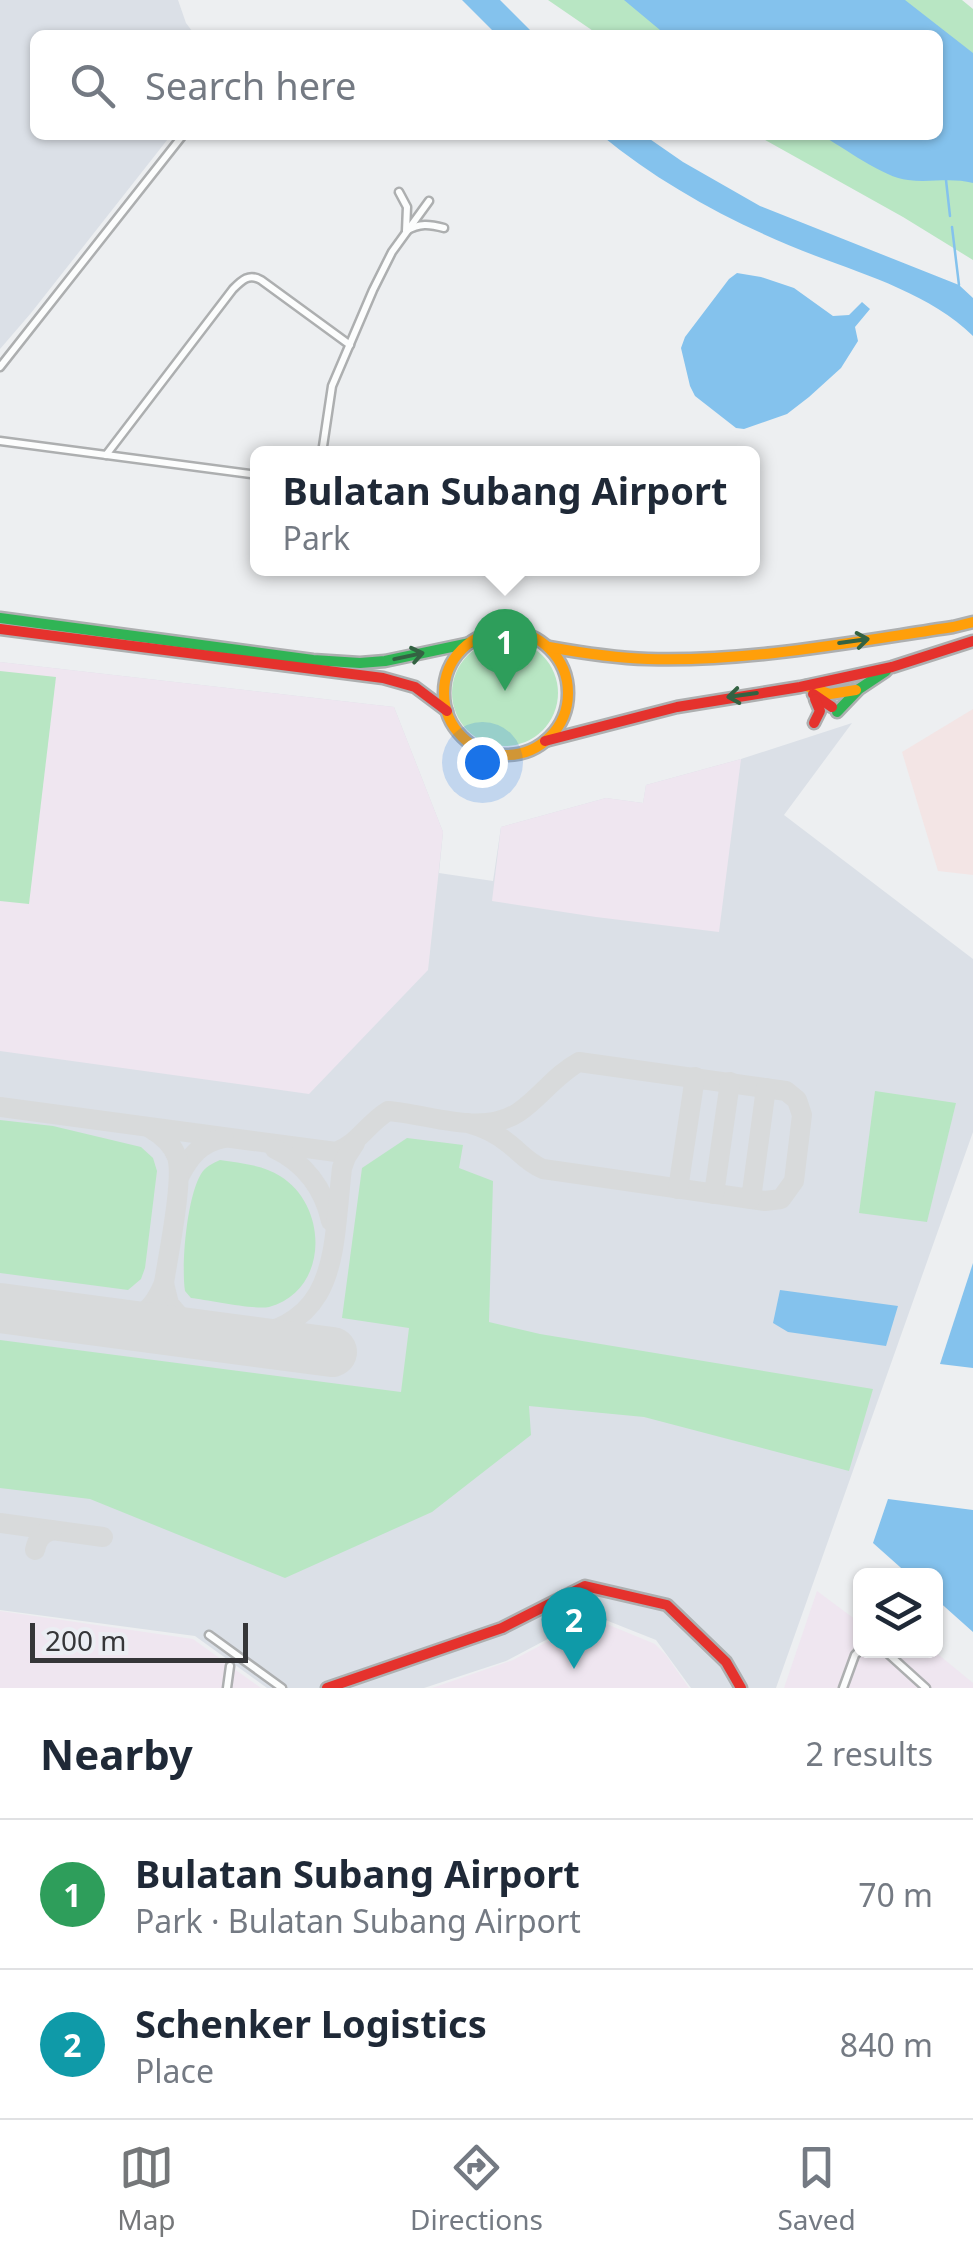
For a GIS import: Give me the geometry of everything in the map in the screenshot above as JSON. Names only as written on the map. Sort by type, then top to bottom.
[{"type":"main road","points":[[0,618],[344,662],[385,661],[516,631],[549,647],[566,677],[565,712],[545,741],[530,750],[496,754],[465,740],[454,727],[444,692],[456,656],[470,643]]},
{"type":"main road","points":[[549,647],[600,657],[692,658],[810,648],[973,622]]},
{"type":"main road","points":[[0,629],[406,683],[430,695],[447,711]]},
{"type":"main road","points":[[545,741],[677,707],[806,689],[973,641]]},
{"type":"main road","points":[[806,689],[834,709],[892,667]]},
{"type":"main road","points":[[806,689],[831,696],[859,689]]},
{"type":"main road","points":[[806,689],[819,705],[814,724]]},
{"type":"main road","points":[[326,1688],[502,1628],[585,1586],[667,1606],[726,1662],[741,1688]]},
{"type":"street","points":[[0,367],[178,140]]},
{"type":"street","points":[[399,192],[406,207],[406,231]]},
{"type":"street","points":[[323,446],[332,386],[382,269],[430,200]]},
{"type":"street","points":[[406,231],[416,225],[444,228]]},
{"type":"street","points":[[106,455],[233,289],[246,278],[256,276],[350,345]]},
{"type":"street","points":[[0,442],[250,474]]},
{"type":"street","points":[[209,1634],[282,1688]]},
{"type":"street","points":[[844,1688],[854,1658]]},
{"type":"street","points":[[893,1658],[926,1688]]},
{"type":"street","points":[[227,1688],[230,1666]]},
{"type":"shaded area","points":[[0,0],[178,0],[191,30],[30,30],[30,140],[167,140],[0,349]]},
{"type":"shaded area","points":[[0,662],[394,707],[443,832],[439,873],[493,881],[501,827],[606,798],[643,803],[646,785],[852,723],[784,815],[973,959],[973,1132],[776,1688],[691,1688],[656,1640],[593,1615],[506,1661],[424,1688],[267,1688],[195,1636],[0,1610]]},
{"type":"shaded area","points":[[0,662],[394,707],[443,832],[428,970],[309,1094],[0,1051]]},
{"type":"shaded area","points":[[973,709],[973,875],[938,871],[902,752]]},
{"type":"shaded area","points":[[741,759],[719,932],[492,901],[501,827],[606,798],[643,803],[646,785]]},
{"type":"shaded area","points":[[817,1591],[853,1618],[853,1658],[943,1658],[973,1683],[973,1688],[784,1688]]},
{"type":"shaded area","points":[[0,1611],[193,1639],[261,1688],[0,1688]]},
{"type":"shaded area","points":[[592,1618],[655,1644],[689,1688],[432,1688],[513,1660]]},
{"type":"green space","points":[[548,0],[962,0],[973,9],[973,260],[765,140],[943,140],[943,30],[592,30]]},
{"type":"green space","points":[[505,640],[525,644],[543,655],[554,673],[558,693],[554,713],[543,731],[525,742],[505,746],[485,742],[467,731],[456,713],[452,693],[456,673],[467,655],[485,644]]},
{"type":"green space","points":[[0,671],[56,677],[29,904],[0,901]]},
{"type":"green space","points":[[875,1091],[956,1103],[927,1222],[859,1213]]},
{"type":"green space","points":[[0,1120],[53,1126],[141,1147],[153,1158],[157,1171],[145,1268],[141,1279],[128,1290],[0,1273]]},
{"type":"green space","points":[[407,1138],[463,1145],[459,1168],[493,1181],[489,1322],[540,1334],[873,1389],[849,1471],[644,1417],[529,1406],[531,1435],[432,1512],[285,1578],[90,1499],[0,1488],[0,1340],[401,1392],[409,1328],[342,1318],[362,1168]]},
{"type":"green space","points":[[220,1160],[251,1165],[280,1176],[296,1190],[314,1226],[312,1266],[303,1284],[289,1298],[269,1307],[191,1298],[185,1291],[185,1248],[192,1198],[203,1172]]},
{"type":"water","points":[[462,0],[500,0],[530,30],[492,30]]},
{"type":"water","points":[[624,0],[905,0],[973,53],[973,183],[898,178],[829,140],[943,140],[943,30],[660,30]]},
{"type":"water","points":[[607,140],[651,140],[760,206],[959,285],[973,298],[973,336],[919,298],[731,219]]},
{"type":"water","points":[[737,273],[794,288],[833,316],[849,315],[862,302],[870,309],[855,327],[858,341],[841,368],[787,414],[744,429],[736,428],[695,396],[681,348],[685,337]]},
{"type":"water","points":[[973,1263],[973,1368],[940,1364]]},
{"type":"water","points":[[780,1290],[898,1306],[886,1346],[788,1332],[773,1323]]},
{"type":"water","points":[[888,1499],[973,1510],[973,1632],[943,1605],[943,1568],[901,1568],[873,1543]]},
{"type":"waterway","points":[[946,180],[950,216]]},
{"type":"waterway","points":[[952,227],[959,285]]},
{"type":"taxiway","points":[[0,1107],[336,1152],[351,1144],[388,1111],[455,1122],[489,1123],[504,1119],[527,1106],[579,1062],[786,1091],[797,1100],[802,1115],[794,1181],[781,1199],[765,1201],[543,1169],[499,1136],[468,1123]]},
{"type":"taxiway","points":[[678,1189],[695,1077]]},
{"type":"taxiway","points":[[714,1194],[730,1082]]},
{"type":"taxiway","points":[[751,1199],[766,1088]]},
{"type":"taxiway","points":[[111,1323],[144,1312],[164,1283],[179,1168],[172,1148],[151,1129]]},
{"type":"taxiway","points":[[179,1177],[197,1151],[224,1138]]},
{"type":"taxiway","points":[[229,1338],[265,1332],[292,1321],[311,1304],[331,1258],[342,1168],[355,1143]]},
{"type":"taxiway","points":[[275,1149],[312,1178],[331,1221]]},
{"type":"taxiway","points":[[164,1283],[169,1304],[195,1334]]},
{"type":"taxiway","points":[[0,1523],[103,1537]]},
{"type":"taxiway","points":[[35,1550],[40,1538],[52,1530]]},
{"type":"runway","points":[[0,1308],[332,1352]]},
{"type":"traffic: fast","points":[[0,618],[360,663],[470,643]]},
{"type":"traffic: fast","points":[[837,712],[859,689],[886,671]]},
{"type":"traffic: slow","points":[[549,647],[636,658],[724,657],[839,645],[973,622]]},
{"type":"traffic: slow","points":[[506,631],[530,636],[550,649],[563,669],[568,693],[563,717],[550,737],[530,750],[506,755],[482,750],[462,737],[449,717],[444,693],[449,669],[462,649],[482,636],[506,631]]},
{"type":"traffic: slow","points":[[806,686],[830,694],[856,690]]},
{"type":"traffic: jam","points":[[0,629],[383,678],[415,687],[447,711]]},
{"type":"traffic: jam","points":[[545,741],[677,707],[892,667],[973,641]]},
{"type":"traffic: jam","points":[[813,694],[832,707]]},
{"type":"traffic: jam","points":[[814,723],[820,711],[815,699]]},
{"type":"traffic: jam","points":[[327,1688],[502,1628],[585,1586],[667,1605],[726,1662],[741,1688]]},
{"type":"place","name":"Bulatan Subang Airport","points":[[505,691]]},
{"type":"place","name":"Schenker Logistics","points":[[574,1669]]}]
